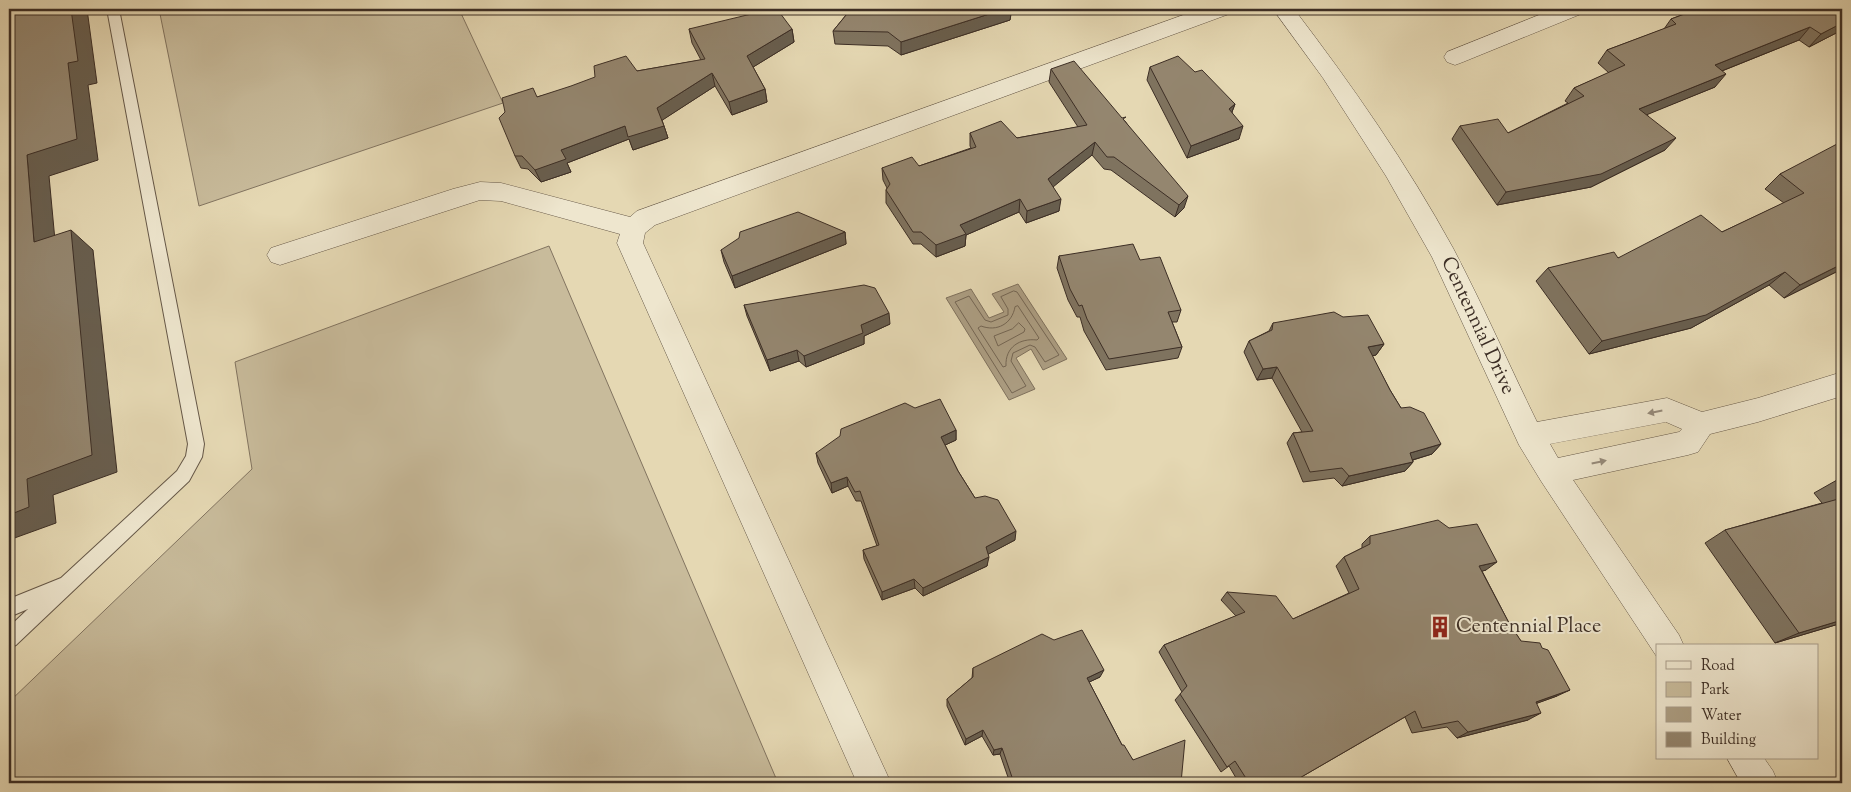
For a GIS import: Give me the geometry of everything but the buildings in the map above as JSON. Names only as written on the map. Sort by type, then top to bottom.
[{"type":"street","points":[[874,783],[630,243],[634,228],[646,218],[1221,9]]},
{"type":"street","name":"Centennial Drive","points":[[1283,9],[1331,72],[1365,123],[1443,254],[1529,436],[1551,472],[1667,644]]},
{"type":"street","points":[[1455,56],[1573,9]]},
{"type":"street","points":[[280,255],[453,198],[480,192],[502,192],[634,228]]},
{"type":"street","points":[[1529,436],[1667,410],[1701,424],[1767,407],[1842,384]]},
{"type":"street","points":[[1551,472],[1688,443],[1701,424]]},
{"type":"lane","points":[[9,639],[183,476],[194,457],[196,444],[113,9]]},
{"type":"lane","points":[[9,608],[70,582]]},
{"type":"green space","points":[[159,9],[459,9],[503,103],[199,206]]},
{"type":"green space","points":[[549,246],[778,783],[9,783],[9,702],[252,469],[235,362]]},
{"type":"water","points":[[1018,284],[1067,359],[1043,370],[1031,349],[1016,358],[1035,389],[1009,400],[946,298],[971,289],[989,318],[1004,312],[992,294]]},
{"type":"place","name":"Centennial Place","points":[[1440,627]]}]
